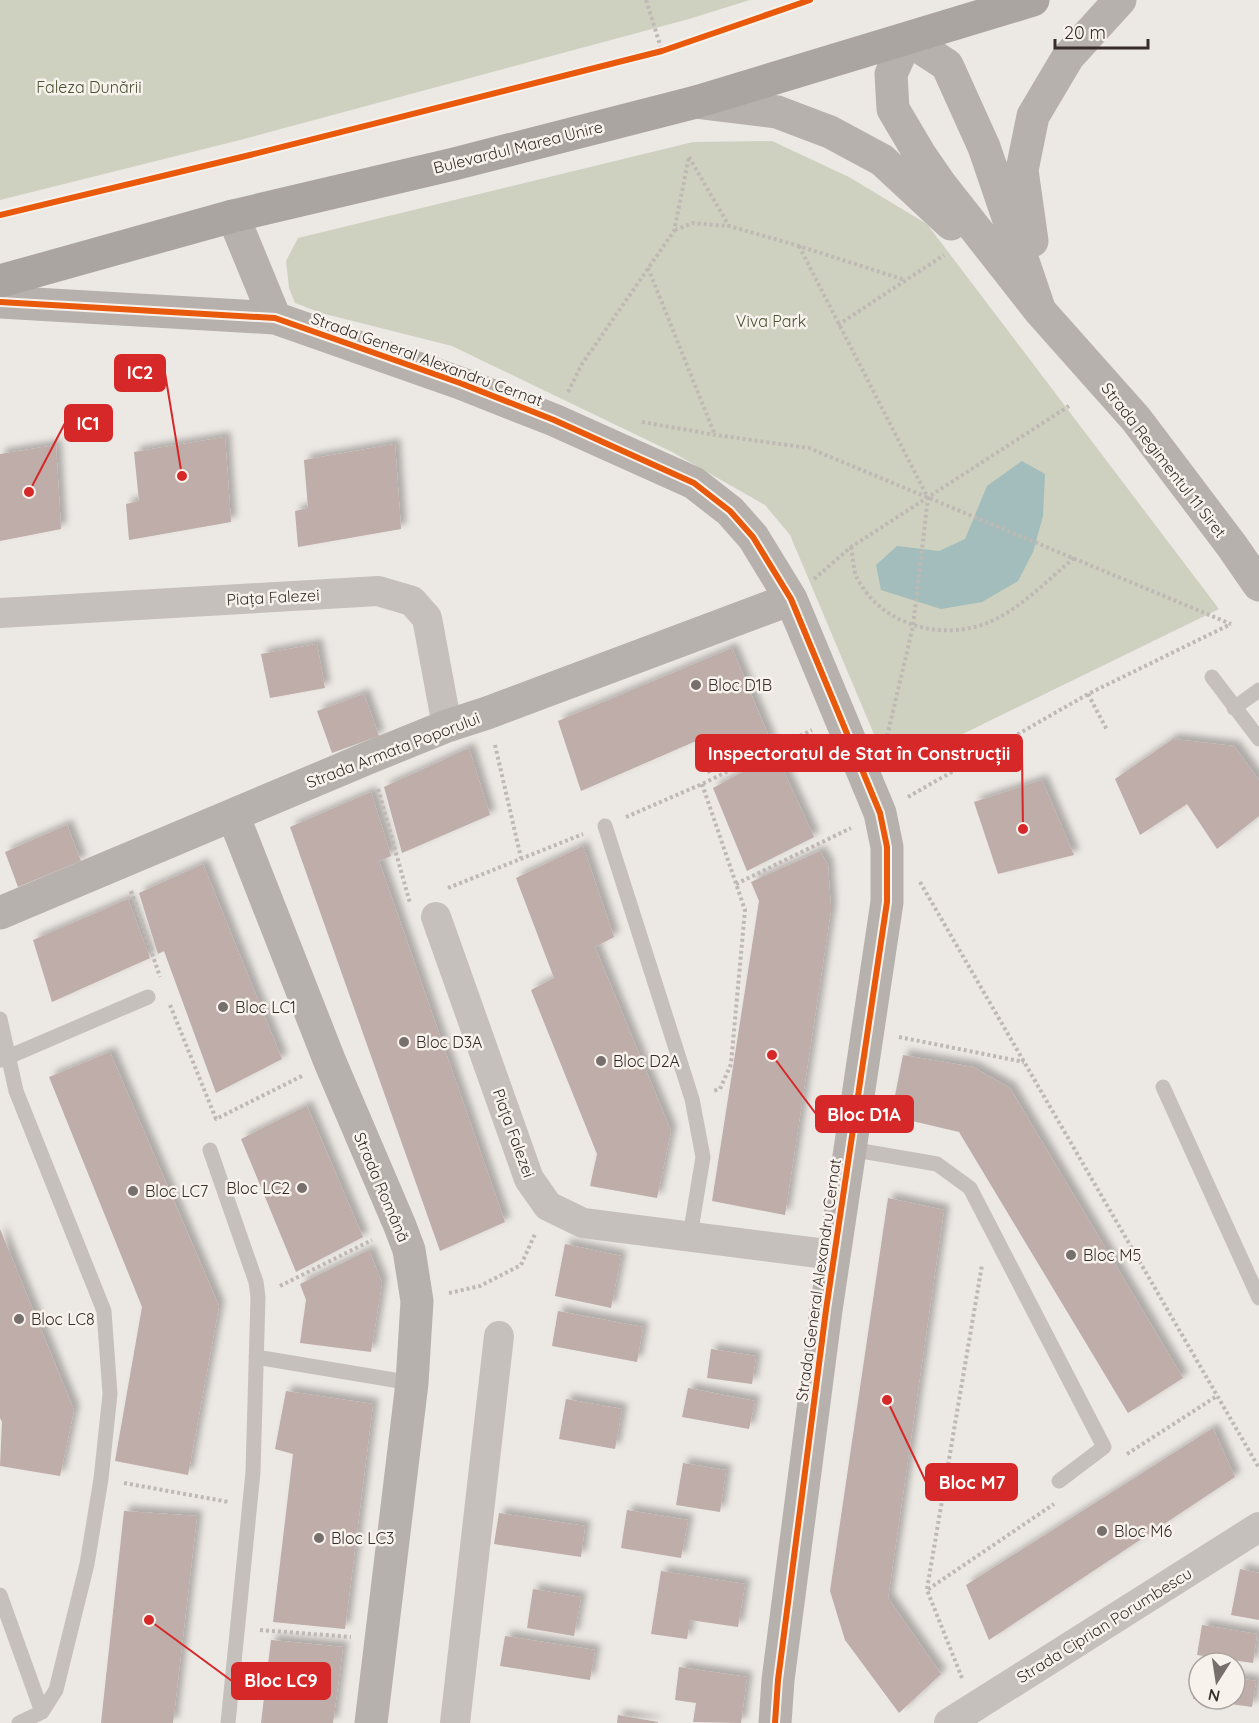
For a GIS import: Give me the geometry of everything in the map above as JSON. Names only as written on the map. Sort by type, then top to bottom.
[{"type":"main road","name":"Bulevardul Marea Unire","points":[[0,281],[233,216],[454,164],[696,102],[1033,0]]},
{"type":"street","points":[[1041,311],[1022,171],[1033,116],[1068,57],[1120,0]]},
{"type":"street","points":[[907,39],[947,65],[984,147],[1041,311],[941,185],[893,109],[891,74],[907,39]]},
{"type":"street","points":[[696,102],[777,112],[830,132],[882,160],[942,214],[1041,311]]},
{"type":"street","points":[[233,216],[275,318]]},
{"type":"street","name":"Strada General Alexandru Cernat","points":[[0,302],[275,318],[450,380],[554,420],[694,483],[730,511],[753,537],[791,599],[876,805],[887,846],[887,902],[834,1255],[781,1657],[775,1723]]},
{"type":"street","name":"Strada Regimentul 11 Siret","points":[[1041,311],[1136,419],[1259,585]]},
{"type":"street","name":"Piața Falezei","points":[[0,613],[378,591],[412,601],[427,618],[447,726]]},
{"type":"street","name":"Strada Armata Poporului","points":[[0,913],[447,726],[791,599]]},
{"type":"street","name":"Strada Română","points":[[233,815],[330,1062],[400,1226],[409,1250],[417,1301],[412,1383],[371,1723]]},
{"type":"street","name":"Piața Falezei","points":[[433,906],[529,1179],[548,1206],[583,1223],[834,1255]]},
{"type":"street","points":[[455,1723],[499,1336]]},
{"type":"street","name":"Strada Ciprian Porumbescu","points":[[961,1715],[1259,1527]]},
{"type":"lane","points":[[1212,677],[1259,739]]},
{"type":"lane","points":[[1234,708],[1259,690]]},
{"type":"lane","points":[[605,826],[692,1099],[703,1158],[690,1236]]},
{"type":"lane","points":[[4,1058],[148,998]]},
{"type":"lane","points":[[0,1019],[4,1058],[104,1311],[110,1394],[87,1564],[56,1690],[42,1712],[19,1723]]},
{"type":"lane","points":[[1163,1087],[1259,1298]]},
{"type":"lane","points":[[850,1149],[937,1164],[969,1188],[1104,1447],[1059,1481]]},
{"type":"lane","points":[[210,1150],[256,1282],[258,1297],[253,1472],[228,1723]]},
{"type":"lane","points":[[256,1357],[412,1383]]},
{"type":"lane","points":[[0,1595],[42,1712]]},
{"type":"path","points":[[646,0],[662,51]]},
{"type":"path","points":[[554,420],[582,364],[674,231],[689,157],[729,226]]},
{"type":"path","points":[[674,231],[693,223],[729,226],[905,280]]},
{"type":"path","points":[[799,246],[928,498],[913,626],[876,805]]},
{"type":"path","points":[[838,325],[947,253]]},
{"type":"path","points":[[648,268],[716,435]]},
{"type":"path","points":[[791,599],[851,547],[1069,406]]},
{"type":"path","points":[[592,437],[607,424],[634,421],[809,448],[1231,624],[1088,694],[876,805],[736,884]]},
{"type":"path","points":[[851,547],[856,576],[867,594],[882,608],[913,626],[938,631],[957,631],[995,620],[1016,607],[1074,558]]},
{"type":"path","points":[[1088,694],[1107,730]]},
{"type":"path","points":[[487,713],[520,858]]},
{"type":"path","points":[[384,812],[411,905],[433,906],[520,858],[605,826],[702,784],[840,716]]},
{"type":"path","points":[[692,1099],[720,1089],[731,1064],[745,910],[702,784]]},
{"type":"path","points":[[887,846],[913,869],[1259,1468]]},
{"type":"path","points":[[122,861],[165,990],[148,998]]},
{"type":"path","points":[[170,1006],[216,1119],[330,1062]]},
{"type":"path","points":[[868,1031],[1025,1062]]},
{"type":"path","points":[[480,1286],[521,1265],[548,1206]]},
{"type":"path","points":[[258,1297],[400,1226]]},
{"type":"path","points":[[961,1715],[927,1590],[989,1227]]},
{"type":"path","points":[[1122,1458],[1217,1396]]},
{"type":"path","points":[[100,1479],[208,1498]]},
{"type":"path","points":[[927,1590],[1054,1504]]},
{"type":"path","points":[[238,1628],[381,1640]]},
{"type":"green space","name":"Faleza Dunării","points":[[0,0],[750,0],[689,19],[244,139],[0,200]]},
{"type":"green space","name":"Viva Park","points":[[772,141],[849,177],[927,224],[1219,609],[889,770],[790,535],[765,505],[672,452],[452,346],[321,313],[295,303],[289,288],[286,261],[298,238],[693,142]]},
{"type":"water","points":[[1022,461],[1045,474],[1043,516],[1033,552],[1018,581],[982,602],[941,609],[881,590],[876,565],[897,546],[939,551],[965,539],[987,486]]},
{"type":"building","points":[[225,437],[231,522],[129,540],[126,504],[139,501],[134,452]]},
{"type":"building","points":[[395,444],[401,529],[298,547],[295,511],[308,508],[304,460]]},
{"type":"building","points":[[56,445],[61,529],[0,541],[0,454]]},
{"type":"building","points":[[317,644],[325,688],[270,698],[261,654]]},
{"type":"building","name":"Bloc D1B","points":[[732,648],[771,742],[708,774],[696,741],[581,791],[558,721]]},
{"type":"building","points":[[364,694],[379,736],[332,753],[317,711]]},
{"type":"building","points":[[1173,739],[1234,746],[1259,780],[1259,816],[1217,849],[1187,804],[1140,835],[1115,779]]},
{"type":"building","points":[[469,748],[490,815],[402,853],[384,787]]},
{"type":"building","points":[[776,754],[814,837],[747,871],[713,788]]},
{"type":"building","points":[[1042,780],[1074,855],[998,874],[974,802]]},
{"type":"building","name":"Bloc D3A","points":[[371,792],[391,856],[379,861],[505,1222],[440,1251],[290,827]]},
{"type":"building","points":[[67,825],[81,861],[18,887],[5,852]]},
{"type":"building","name":"Bloc D2A","points":[[583,846],[614,937],[595,947],[671,1131],[657,1198],[590,1186],[597,1154],[531,990],[554,978],[516,878]]},
{"type":"building","points":[[820,851],[828,865],[831,910],[785,1215],[712,1201],[759,901],[751,882]]},
{"type":"building","name":"Bloc LC1","points":[[203,864],[282,1059],[216,1093],[164,951],[158,954],[139,893]]},
{"type":"building","points":[[128,899],[150,958],[52,1002],[33,940]]},
{"type":"building","name":"Bloc LC7","points":[[110,1052],[219,1306],[188,1475],[115,1461],[142,1307],[49,1077]]},
{"type":"building","name":"Bloc M5","points":[[903,1055],[973,1067],[1010,1088],[1183,1378],[1128,1413],[959,1132],[891,1116]]},
{"type":"building","name":"Bloc LC2","points":[[307,1106],[363,1237],[296,1272],[241,1139]]},
{"type":"building","points":[[888,1198],[944,1210],[888,1598],[941,1674],[899,1713],[845,1640],[830,1591]]},
{"type":"building","name":"Bloc LC8","points":[[0,1229],[74,1410],[60,1476],[0,1466],[2,1422],[0,1418]]},
{"type":"building","points":[[565,1244],[621,1256],[611,1308],[555,1296]]},
{"type":"building","points":[[369,1250],[382,1283],[371,1352],[300,1343],[306,1300],[300,1284]]},
{"type":"building","points":[[558,1311],[643,1327],[637,1362],[552,1346]]},
{"type":"building","points":[[711,1349],[756,1356],[752,1384],[707,1378]]},
{"type":"building","points":[[688,1388],[755,1401],[749,1429],[682,1417]]},
{"type":"building","name":"Bloc LC3","points":[[286,1391],[373,1404],[345,1629],[273,1622],[293,1454],[275,1449]]},
{"type":"building","points":[[566,1399],[622,1409],[615,1449],[559,1439]]},
{"type":"building","name":"Bloc M6","points":[[1213,1428],[1235,1477],[989,1640],[966,1585]]},
{"type":"building","points":[[683,1463],[726,1470],[720,1512],[676,1505]]},
{"type":"building","points":[[627,1510],[688,1520],[681,1558],[621,1548]]},
{"type":"building","points":[[124,1511],[197,1516],[173,1723],[101,1723]]},
{"type":"building","points":[[499,1513],[585,1526],[581,1557],[494,1544]]},
{"type":"building","points":[[1240,1569],[1259,1573],[1259,1620],[1231,1615]]},
{"type":"building","points":[[661,1571],[745,1584],[738,1627],[690,1620],[687,1639],[651,1634]]},
{"type":"building","points":[[533,1589],[581,1597],[574,1636],[527,1628]]},
{"type":"building","points":[[1202,1625],[1257,1634],[1253,1663],[1247,1662],[1247,1651],[1198,1651]]},
{"type":"building","points":[[505,1636],[595,1650],[590,1680],[500,1666]]},
{"type":"building","points":[[271,1640],[343,1647],[333,1723],[261,1723]]},
{"type":"building","points":[[679,1667],[747,1677],[741,1723],[693,1722],[696,1703],[675,1700]]},
{"type":"building","points":[[1247,1680],[1256,1681],[1252,1707],[1247,1706]]},
{"type":"building","points":[[618,1715],[658,1722],[658,1723],[617,1723]]},
{"type":"cycle path","points":[[0,215],[250,155],[662,51],[810,0]]},
{"type":"cycle path","points":[[0,302],[275,318],[460,383],[554,420],[694,483],[730,511],[753,537],[791,599],[880,813],[887,847],[887,902],[826,1310],[778,1680],[775,1723]]},
{"type":"place","name":"IC2","points":[[182,476]]},
{"type":"place","name":"IC1","points":[[29,492]]},
{"type":"place","name":"Bloc D1B","points":[[696,685]]},
{"type":"place","name":"Inspectoratul de Stat în Construcții","points":[[1023,829]]},
{"type":"place","name":"Bloc LC1","points":[[223,1007]]},
{"type":"place","name":"Bloc D3A","points":[[404,1042]]},
{"type":"place","name":"Bloc D1A","points":[[772,1055]]},
{"type":"place","name":"Bloc D2A","points":[[601,1061]]},
{"type":"place","name":"Bloc LC2","points":[[302,1188]]},
{"type":"place","name":"Bloc LC7","points":[[133,1191]]},
{"type":"place","name":"Bloc M5","points":[[1071,1255]]},
{"type":"place","name":"Bloc LC8","points":[[19,1319]]},
{"type":"place","name":"Bloc M7","points":[[887,1400]]},
{"type":"place","name":"Bloc M6","points":[[1102,1531]]},
{"type":"place","name":"Bloc LC3","points":[[319,1538]]},
{"type":"place","name":"Bloc LC9","points":[[149,1620]]}]
